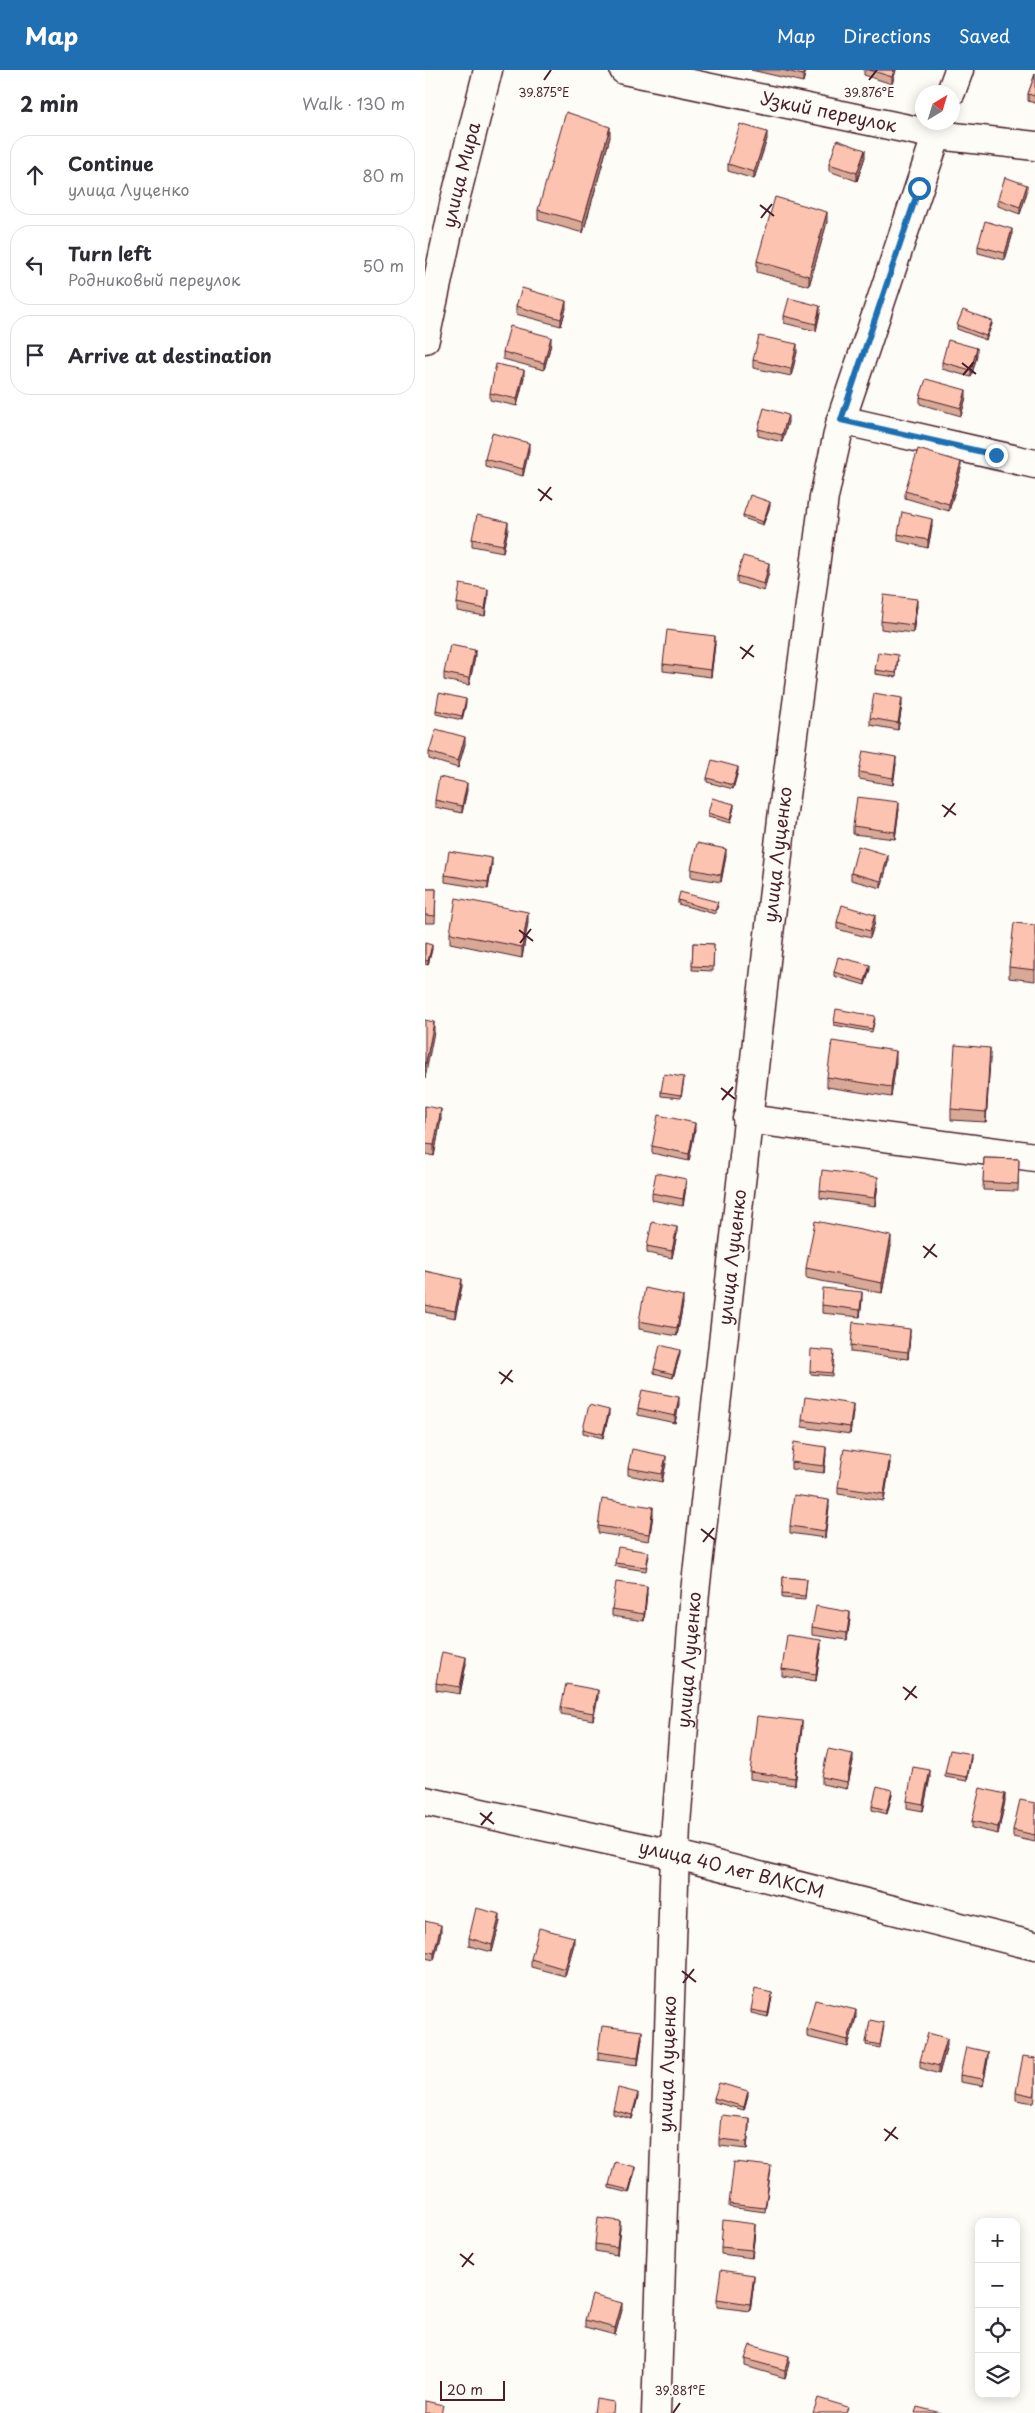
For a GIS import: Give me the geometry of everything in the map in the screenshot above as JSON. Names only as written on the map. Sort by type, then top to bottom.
[{"type":"street","name":"улица Мира","points":[[425,339],[455,200],[488,70]]},
{"type":"street","name":"Узкий переулок","points":[[624,70],[915,125]]},
{"type":"street","points":[[954,85],[959,70]]},
{"type":"street","name":"улица Луценко","points":[[656,2413],[677,1855],[676,1824],[695,1592],[782,819],[824,497],[841,420],[939,130]]},
{"type":"street","name":"Узкий переулок","points":[[945,130],[1035,146]]},
{"type":"street","points":[[841,420],[1035,464]]},
{"type":"street","points":[[747,1119],[1035,1157]]},
{"type":"street","name":"улица 40 лет ВЛКСМ","points":[[425,1801],[677,1855],[1035,1946]]},
{"type":"building","points":[[782,70],[804,70],[803,75]]},
{"type":"building","points":[[870,70],[894,70],[892,77]]},
{"type":"building","points":[[1035,74],[1035,96],[1028,94]]},
{"type":"building","points":[[566,112],[610,127],[583,222],[538,210]]},
{"type":"building","points":[[740,124],[767,132],[754,172],[728,164]]},
{"type":"building","points":[[837,140],[865,150],[857,173],[829,164]]},
{"type":"building","points":[[1005,177],[1027,185],[1020,207],[998,199]]},
{"type":"building","points":[[775,197],[827,212],[809,276],[757,261]]},
{"type":"building","points":[[985,221],[1012,229],[1005,253],[978,246]]},
{"type":"building","points":[[522,288],[566,301],[561,319],[516,306]]},
{"type":"building","points":[[789,298],[820,306],[816,324],[784,316]]},
{"type":"building","points":[[963,310],[992,321],[986,336],[957,325]]},
{"type":"building","points":[[510,326],[551,337],[544,363],[503,352]]},
{"type":"building","points":[[759,336],[797,344],[791,369],[753,360]]},
{"type":"building","points":[[948,340],[977,348],[971,370],[942,362]]},
{"type":"building","points":[[496,364],[524,370],[517,399],[490,393]]},
{"type":"building","points":[[926,379],[966,390],[961,408],[920,397]]},
{"type":"building","points":[[764,408],[788,415],[782,435],[758,429]]},
{"type":"building","points":[[492,433],[529,443],[523,469],[485,459]]},
{"type":"building","points":[[918,449],[961,462],[949,504],[905,491]]},
{"type":"building","points":[[750,495],[770,502],[763,522],[743,515]]},
{"type":"building","points":[[902,512],[932,519],[928,540],[898,534]]},
{"type":"building","points":[[477,515],[508,522],[503,545],[472,539]]},
{"type":"building","points":[[743,556],[769,563],[764,584],[737,576]]},
{"type":"building","points":[[460,584],[488,589],[485,609],[457,603]]},
{"type":"building","points":[[884,595],[917,599],[913,625],[881,621]]},
{"type":"building","points":[[667,630],[715,636],[711,670],[663,664]]},
{"type":"building","points":[[450,645],[475,650],[469,678],[444,673]]},
{"type":"building","points":[[878,652],[898,655],[896,673],[875,670]]},
{"type":"building","points":[[439,693],[466,699],[462,716],[436,710]]},
{"type":"building","points":[[874,693],[902,698],[898,723],[870,718]]},
{"type":"building","points":[[436,729],[465,737],[458,761],[429,752]]},
{"type":"building","points":[[863,751],[896,757],[893,778],[859,772]]},
{"type":"building","points":[[712,760],[738,767],[733,785],[707,778]]},
{"type":"building","points":[[439,777],[467,783],[462,806],[435,800]]},
{"type":"building","points":[[857,797],[899,802],[895,832],[853,826]]},
{"type":"building","points":[[712,798],[734,804],[730,820],[708,813]]},
{"type":"building","points":[[697,843],[726,849],[721,875],[691,869]]},
{"type":"building","points":[[858,846],[888,855],[881,881],[851,873]]},
{"type":"building","points":[[449,851],[492,858],[488,882],[445,875]]},
{"type":"building","points":[[425,889],[436,889],[435,916],[425,915]]},
{"type":"building","points":[[680,892],[718,902],[715,911],[678,900]]},
{"type":"building","points":[[456,898],[528,912],[522,947],[450,933]]},
{"type":"building","points":[[842,905],[875,915],[870,931],[837,922]]},
{"type":"building","points":[[1014,923],[1035,925],[1035,970],[1009,967]]},
{"type":"building","points":[[425,943],[432,945],[428,961],[425,960]]},
{"type":"building","points":[[693,943],[714,944],[713,967],[692,966]]},
{"type":"building","points":[[838,957],[870,965],[865,981],[834,972]]},
{"type":"building","points":[[836,1009],[875,1016],[872,1029],[834,1022]]},
{"type":"building","points":[[425,1020],[434,1022],[425,1067]]},
{"type":"building","points":[[832,1041],[896,1051],[891,1087],[827,1077]]},
{"type":"building","points":[[955,1045],[990,1048],[986,1112],[951,1109]]},
{"type":"building","points":[[664,1074],[684,1077],[681,1095],[661,1092]]},
{"type":"building","points":[[425,1106],[441,1109],[434,1145],[425,1144]]},
{"type":"building","points":[[658,1115],[695,1123],[689,1154],[652,1146]]},
{"type":"building","points":[[984,1158],[1019,1159],[1018,1184],[983,1182]]},
{"type":"building","points":[[822,1170],[878,1177],[875,1198],[820,1191]]},
{"type":"building","points":[[656,1173],[686,1179],[683,1199],[652,1193]]},
{"type":"building","points":[[815,1221],[891,1236],[882,1283],[806,1268]]},
{"type":"building","points":[[652,1222],[677,1227],[672,1251],[647,1246]]},
{"type":"building","points":[[425,1271],[462,1279],[455,1311],[425,1305]]},
{"type":"building","points":[[645,1288],[683,1296],[677,1328],[639,1321]]},
{"type":"building","points":[[823,1288],[862,1292],[860,1310],[822,1305]]},
{"type":"building","points":[[853,1322],[910,1329],[908,1352],[851,1345]]},
{"type":"building","points":[[660,1345],[680,1350],[673,1374],[654,1369]]},
{"type":"building","points":[[811,1349],[834,1351],[832,1373],[810,1371]]},
{"type":"building","points":[[642,1390],[679,1397],[675,1416],[638,1408]]},
{"type":"building","points":[[805,1397],[853,1404],[850,1427],[802,1420]]},
{"type":"building","points":[[589,1405],[609,1410],[603,1434],[583,1429]]},
{"type":"building","points":[[794,1442],[826,1447],[824,1466],[791,1462]]},
{"type":"building","points":[[632,1449],[666,1456],[662,1474],[628,1468]]},
{"type":"building","points":[[844,1449],[890,1456],[884,1494],[838,1487]]},
{"type":"building","points":[[794,1495],[829,1500],[825,1531],[790,1526]]},
{"type":"building","points":[[602,1499],[653,1507],[649,1534],[598,1526]]},
{"type":"building","points":[[618,1547],[649,1552],[646,1567],[615,1563]]},
{"type":"building","points":[[783,1577],[807,1579],[805,1596],[782,1594]]},
{"type":"building","points":[[616,1582],[647,1586],[644,1614],[612,1609]]},
{"type":"building","points":[[816,1606],[850,1612],[847,1633],[812,1627]]},
{"type":"building","points":[[787,1635],[821,1640],[816,1674],[782,1669]]},
{"type":"building","points":[[442,1652],[466,1657],[460,1687],[436,1683]]},
{"type":"building","points":[[566,1684],[598,1690],[593,1713],[561,1707]]},
{"type":"building","points":[[757,1716],[802,1721],[795,1778],[750,1772]]},
{"type":"building","points":[[828,1749],[853,1754],[847,1782],[822,1777]]},
{"type":"building","points":[[950,1750],[971,1754],[967,1777],[945,1773]]},
{"type":"building","points":[[913,1767],[930,1770],[923,1804],[907,1801]]},
{"type":"building","points":[[877,1786],[892,1790],[887,1810],[872,1806]]},
{"type":"building","points":[[980,1788],[1005,1794],[998,1827],[972,1821]]},
{"type":"building","points":[[1020,1800],[1035,1803],[1035,1835],[1013,1830]]},
{"type":"building","points":[[476,1908],[500,1914],[492,1945],[469,1938]]},
{"type":"building","points":[[425,1921],[441,1925],[434,1953],[425,1951]]},
{"type":"building","points":[[539,1928],[574,1937],[565,1969],[531,1959]]},
{"type":"building","points":[[755,1989],[772,1993],[768,2013],[751,2010]]},
{"type":"building","points":[[815,2000],[856,2010],[848,2040],[807,2030]]},
{"type":"building","points":[[870,2020],[884,2023],[880,2045],[866,2042]]},
{"type":"building","points":[[602,2026],[642,2031],[638,2058],[598,2052]]},
{"type":"building","points":[[928,2033],[947,2038],[939,2066],[920,2061]]},
{"type":"building","points":[[966,2047],[988,2052],[983,2079],[960,2075]]},
{"type":"building","points":[[1023,2056],[1035,2058],[1034,2096],[1016,2092]]},
{"type":"building","points":[[719,2083],[748,2091],[744,2107],[714,2098]]},
{"type":"building","points":[[618,2088],[638,2093],[632,2115],[613,2110]]},
{"type":"building","points":[[721,2115],[749,2118],[747,2142],[719,2139]]},
{"type":"building","points":[[615,2162],[635,2167],[629,2190],[609,2185]]},
{"type":"building","points":[[734,2162],[771,2166],[765,2208],[729,2204]]},
{"type":"building","points":[[598,2218],[620,2221],[617,2247],[595,2244]]},
{"type":"building","points":[[723,2220],[755,2224],[752,2250],[721,2247]]},
{"type":"building","points":[[721,2270],[754,2275],[750,2304],[717,2299]]},
{"type":"building","points":[[592,2295],[622,2303],[615,2328],[585,2320]]},
{"type":"building","points":[[750,2345],[789,2356],[785,2370],[745,2359]]},
{"type":"building","points":[[818,2398],[848,2407],[846,2413],[813,2413]]},
{"type":"building","points":[[596,2399],[614,2402],[613,2413],[594,2413]]},
{"type":"building","points":[[425,2401],[443,2405],[441,2413],[425,2413]]},
{"type":"building","points":[[917,2407],[941,2413],[915,2413]]},
{"type":"route","points":[[919,188],[841,420],[996,455]]}]
